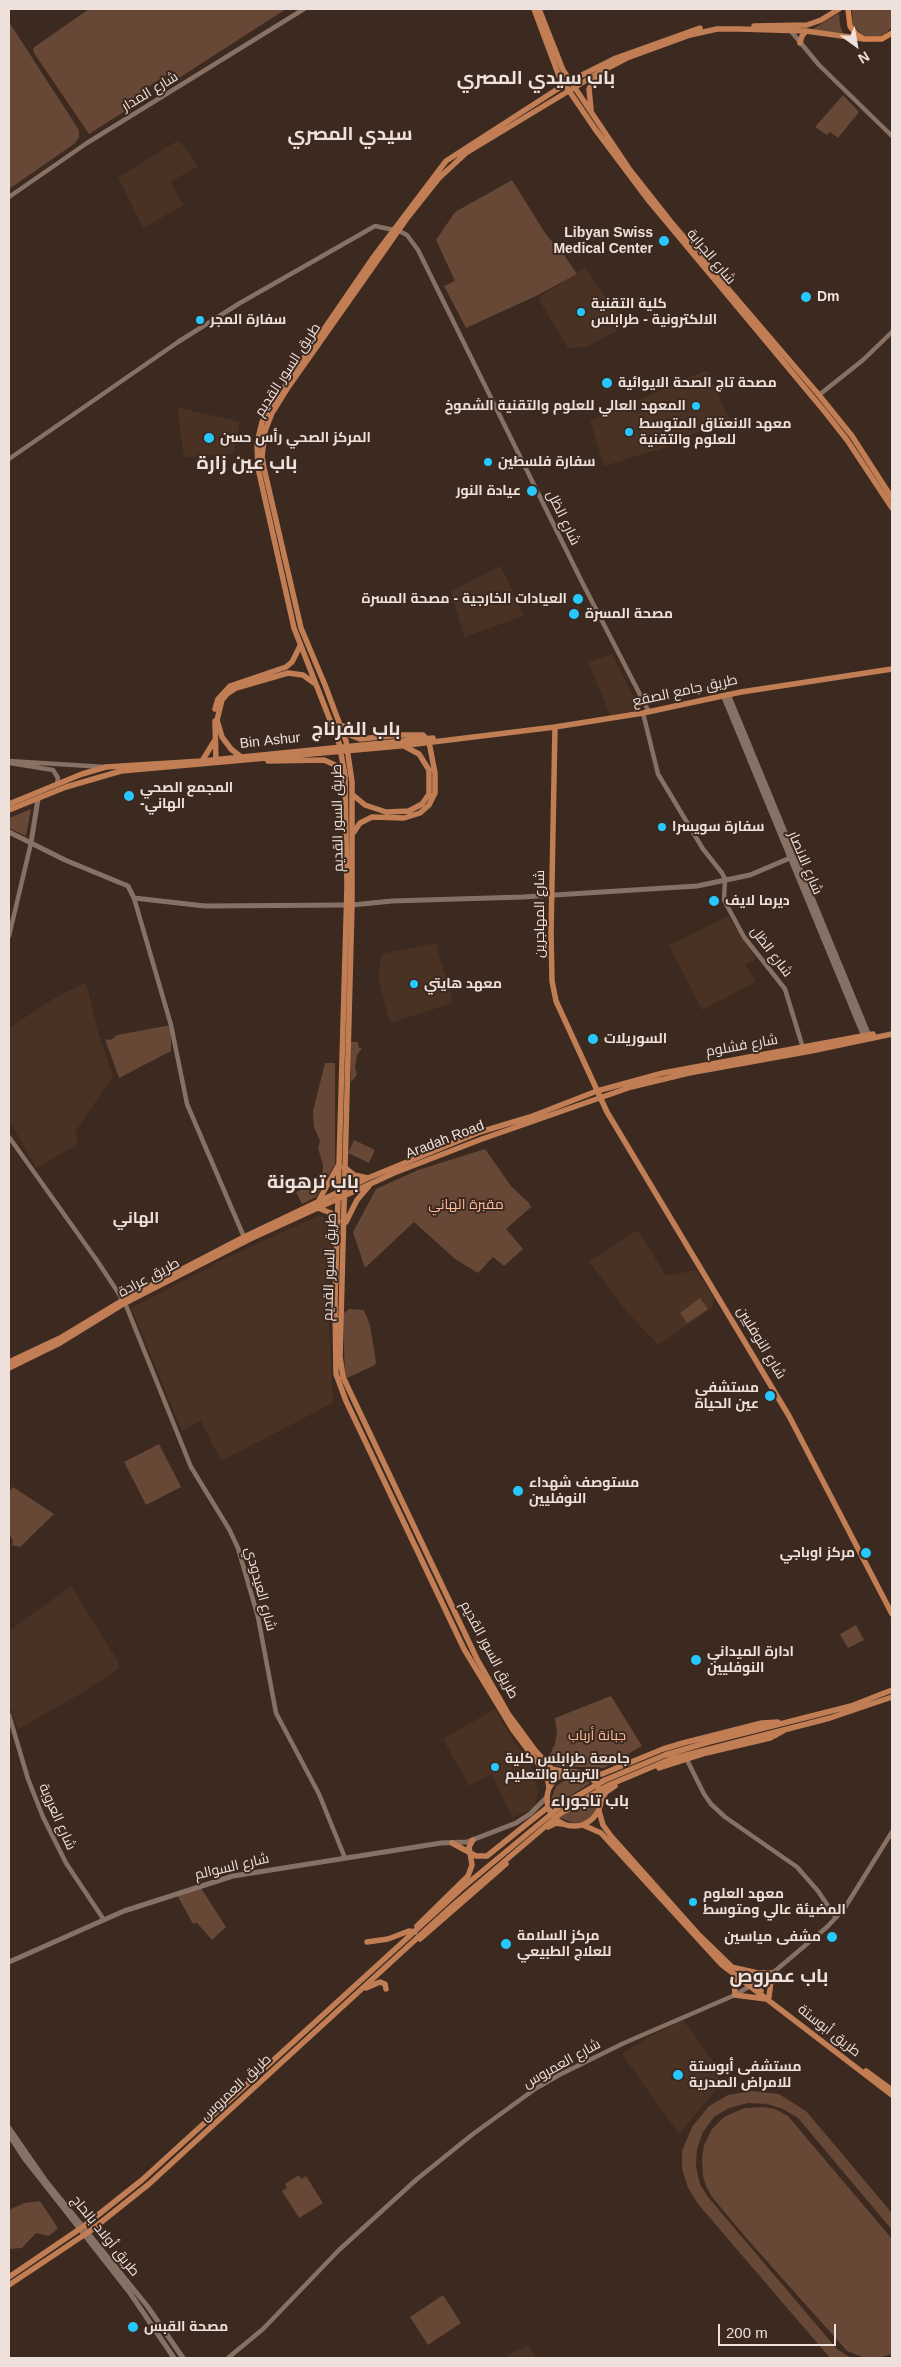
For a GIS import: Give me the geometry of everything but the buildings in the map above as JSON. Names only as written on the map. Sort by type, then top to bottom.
[{"type":"highway","points":[[848,9],[850,26],[856,34],[864,39],[882,39],[892,33]]},
{"type":"main road","name":"شارع الجرابة","points":[[534,9],[565,88],[644,195],[852,436],[892,498]]},
{"type":"main road","name":"شارع الجرابة","points":[[539,9],[560,64],[592,114],[651,197],[847,440],[892,508]]},
{"type":"main road","name":"طريق السور القديم","points":[[572,84],[627,58],[705,31],[727,28],[789,28],[813,23],[839,9]]},
{"type":"main road","name":"طريق السور القديم","points":[[343,742],[300,646],[281,574],[258,468],[257,443],[272,413],[397,230],[448,167],[466,153],[565,88],[616,58],[690,31],[715,26],[789,28],[864,39]]},
{"type":"main road","points":[[800,43],[806,31]]},
{"type":"main road","points":[[592,114],[589,89],[600,72]]},
{"type":"main road","name":"طريق السور القديم","points":[[263,430],[262,457],[301,628],[338,719],[353,795],[349,905]]},
{"type":"main road","points":[[281,574],[288,573]]},
{"type":"main road","points":[[9,804],[57,784],[106,767],[121,768],[216,761],[215,709],[218,699],[223,692],[230,686],[286,667],[292,662],[300,646]]},
{"type":"main road","name":"طريق جامع الصقع","points":[[483,734],[555,727],[646,712],[726,695],[892,669]]},
{"type":"main road","points":[[238,759],[222,737],[217,720],[222,700],[227,694],[236,688],[288,673],[303,675],[318,686]]},
{"type":"main road","name":"شارع الانصار","points":[[726,695],[867,1038]]},
{"type":"main road","points":[[338,719],[347,732],[356,738],[419,734],[428,740],[436,783],[435,793],[429,805],[414,816],[372,817],[365,820],[353,834]]},
{"type":"main road","name":"شارع المهاجرين","points":[[555,727],[551,933],[554,994],[598,1094]]},
{"type":"main road","name":"Bin Ashur","points":[[121,768],[238,759],[483,734]]},
{"type":"main road","points":[[202,761],[216,738]]},
{"type":"main road","points":[[238,759],[400,746],[428,740]]},
{"type":"main road","points":[[353,795],[365,805],[386,812],[410,811],[425,801],[430,788],[427,764],[416,751],[400,746]]},
{"type":"main road","name":"طريق السور القديم","points":[[346,758],[349,905],[344,1168],[338,1221],[334,1358],[338,1379],[456,1625],[505,1717],[547,1775],[549,1788]]},
{"type":"main road","points":[[238,759],[324,760],[338,768],[346,789]]},
{"type":"main road","points":[[9,810],[121,768]]},
{"type":"main road","points":[[30,843],[38,799]]},
{"type":"main road","name":"شارع الانصار","points":[[768,799],[790,858],[867,1038]]},
{"type":"main road","points":[[9,832],[128,886],[134,898],[205,906],[349,905],[392,901],[552,895],[696,886],[750,875],[790,858]]},
{"type":"main road","name":"طريق السور القديم","points":[[348,972],[340,1162],[344,1226],[340,1357],[344,1382],[456,1625],[524,1738],[552,1769],[570,1772]]},
{"type":"main road","name":"شارع فشلوم","points":[[630,1085],[867,1038],[892,1030]]},
{"type":"main road","name":"شارع فشلوم","points":[[598,1094],[687,1068],[892,1034]]},
{"type":"main road","name":"Aradah Road","points":[[302,1213],[318,1201],[342,1193],[370,1180],[598,1094]]},
{"type":"main road","name":"شارع النوفليين","points":[[598,1094],[615,1128],[789,1416],[892,1614]]},
{"type":"main road","points":[[318,1201],[340,1162]]},
{"type":"main road","points":[[344,1168],[354,1175],[370,1180],[344,1226]]},
{"type":"main road","name":"Aradah Road","points":[[302,1213],[318,1208],[342,1193]]},
{"type":"main road","points":[[318,1208],[328,1211],[338,1221]]},
{"type":"main road","name":"طريق عرادة","points":[[9,1362],[60,1338],[244,1237],[302,1213]]},
{"type":"main road","name":"طريق عرادة","points":[[9,1368],[60,1343],[124,1302],[302,1213]]},
{"type":"main road","points":[[728,1740],[783,1722],[851,1706],[892,1690]]},
{"type":"main road","points":[[464,1891],[542,1820],[586,1791],[621,1773],[665,1755],[728,1740],[785,1730],[860,1710],[892,1696]]},
{"type":"main road","points":[[562,1824],[551,1814],[547,1797],[549,1788],[558,1778],[570,1772],[586,1775],[602,1774],[663,1749],[692,1740],[762,1723],[783,1722]]},
{"type":"main road","points":[[601,1800],[612,1787],[686,1758],[770,1738],[785,1730]]},
{"type":"main road","points":[[412,1943],[428,1934],[548,1827],[556,1823],[573,1826],[590,1822],[599,1810],[601,1800],[600,1790],[594,1781],[586,1775]]},
{"type":"main road","name":"شارع السوالم","points":[[9,1962],[157,1899],[234,1876],[473,1840],[505,1828],[526,1817],[547,1797]]},
{"type":"main road","points":[[452,1843],[483,1857],[491,1855],[548,1807]]},
{"type":"main road","points":[[599,1810],[608,1832],[732,1971],[735,1995],[768,1998]]},
{"type":"main road","points":[[583,1825],[602,1833],[711,1955],[856,2066],[892,2090]]},
{"type":"main road","points":[[367,1942],[388,1940],[409,1931],[416,1932],[422,1920],[468,1876],[472,1865],[469,1844],[473,1840]]},
{"type":"main road","name":"طريق العمروس","points":[[9,2277],[84,2226],[142,2180],[416,1932],[464,1891]]},
{"type":"main road","name":"طريق العمروس","points":[[9,2285],[90,2231],[149,2184],[412,1943],[464,1891]]},
{"type":"main road","points":[[732,1971],[772,1973],[768,1998]]},
{"type":"main road","points":[[358,1992],[380,1982],[385,1984],[386,1989]]},
{"type":"main road","name":"طريق أبوستة","points":[[856,2066],[892,2095]]},
{"type":"main road","name":"طريق أولاد بالحاج","points":[[9,2128],[44,2181]]},
{"type":"main road","name":"طريق أولاد بالحاج","points":[[9,2135],[114,2269],[157,2320],[183,2358]]},
{"type":"main road","name":"طريق أولاد بالحاج","points":[[114,2269],[174,2358]]},
{"type":"street","name":"شارع المدار","points":[[9,197],[87,143],[304,9]]},
{"type":"street","points":[[789,28],[825,71],[892,136]]},
{"type":"street","points":[[9,460],[178,342],[240,304],[376,226],[397,230]]},
{"type":"street","name":"شارع الظل","points":[[397,230],[407,235],[418,250],[646,712],[658,774],[703,849],[722,873],[725,881],[724,900],[744,937],[785,989],[803,1048]]},
{"type":"street","points":[[819,396],[863,360],[892,332]]},
{"type":"street","points":[[9,762],[106,767]]},
{"type":"street","points":[[9,762],[53,770],[58,778],[57,784]]},
{"type":"street","points":[[9,936],[30,843]]},
{"type":"street","points":[[134,898],[171,1025],[187,1104],[244,1237]]},
{"type":"street","name":"شارع العيدودي","points":[[9,1137],[94,1256],[124,1302],[191,1467],[229,1529],[238,1548],[258,1617],[276,1714],[319,1794],[346,1858]]},
{"type":"street","name":"شارع العروبة","points":[[9,1715],[28,1779],[43,1817],[66,1863],[104,1920]]},
{"type":"street","points":[[686,1758],[711,1804],[725,1817],[797,1868],[818,1891],[836,1918]]},
{"type":"street","name":"شارع العمروس","points":[[228,2358],[280,2313],[364,2226],[417,2179],[473,2134],[535,2089],[624,2043],[735,1995],[772,1973],[836,1918],[852,1898],[892,1832]]},
{"type":"shaded area","points":[[179,140],[198,166],[170,182],[184,205],[143,228],[118,177]]},
{"type":"shaded area","name":"كلية التقنية الالكترونية - طرابلس","points":[[585,268],[626,325],[588,347],[568,348],[538,298]]},
{"type":"shaded area","points":[[707,370],[730,420],[670,443],[670,446],[604,466],[590,421]]},
{"type":"shaded area","name":"المركز الصحي رأس حسن","points":[[177,407],[240,422],[233,454],[184,457]]},
{"type":"shaded area","points":[[501,566],[524,616],[464,637],[451,591]]},
{"type":"shaded area","name":"مصحة المسرة","points":[[578,606],[582,617],[571,621],[567,610]]},
{"type":"shaded area","points":[[612,654],[640,710],[610,715],[588,662]]},
{"type":"shaded area","points":[[728,916],[756,959],[745,965],[756,982],[702,1010],[669,945]]},
{"type":"shaded area","name":"معهد هايتي","points":[[436,943],[453,1003],[390,1023],[378,978],[381,954]]},
{"type":"shaded area","points":[[86,982],[98,1032],[113,1076],[75,1132],[78,1138],[76,1146],[36,1168],[9,1120],[9,1028],[53,999]]},
{"type":"shaded area","points":[[320,1215],[335,1224],[328,1309],[333,1403],[221,1461],[201,1421],[182,1431],[131,1308],[213,1264]]},
{"type":"shaded area","points":[[638,1230],[666,1276],[696,1270],[714,1298],[712,1308],[658,1345],[627,1312],[589,1261]]},
{"type":"shaded area","points":[[71,1586],[119,1663],[119,1668],[82,1693],[20,1728],[17,1726],[9,1704],[9,1631]]},
{"type":"shaded area","name":"جامعة طرابلس كلية التربية والتعليم","points":[[495,1709],[515,1743],[530,1759],[538,1792],[535,1807],[512,1818],[492,1774],[469,1786],[443,1739]]},
{"type":"shaded area","name":"مستشفى أبوستة للامراض الصدرية","points":[[683,2020],[716,2065],[720,2085],[679,2134],[622,2054],[647,2038]]},
{"type":"shaded area","points":[[529,2345],[537,2358],[501,2358]]},
{"type":"green space","points":[[89,9],[286,9],[179,78],[173,71],[141,91],[133,106],[89,134],[34,53],[33,48]]},
{"type":"green space","points":[[852,9],[892,9],[892,27],[884,35],[876,38],[862,35],[853,25]]},
{"type":"green space","points":[[839,13],[843,33],[811,30]]},
{"type":"green space","points":[[9,22],[79,130],[79,138],[74,144],[9,189]]},
{"type":"green space","points":[[843,95],[859,112],[838,138],[830,132],[827,135],[815,127]]},
{"type":"green space","points":[[512,180],[547,236],[562,252],[577,274],[536,296],[466,328],[444,286],[455,281],[436,240],[455,212]]},
{"type":"green space","points":[[31,809],[26,836],[9,828],[9,818]]},
{"type":"green space","points":[[171,1025],[171,1051],[119,1078],[105,1039],[111,1040],[117,1035]]},
{"type":"green space","points":[[351,1042],[358,1042],[359,1048],[362,1048],[357,1055],[355,1067],[357,1075],[351,1082]]},
{"type":"green space","points":[[325,1063],[335,1063],[335,1164],[316,1197],[302,1204],[296,1192],[322,1181],[323,1165],[318,1148],[320,1141],[314,1127],[313,1111]]},
{"type":"green space","points":[[354,1140],[375,1150],[369,1163],[348,1153]]},
{"type":"green space","name":"مقبرة الهاني","points":[[485,1149],[511,1186],[531,1207],[506,1229],[523,1249],[504,1266],[493,1257],[478,1273],[455,1259],[414,1222],[365,1268],[353,1232],[376,1189],[418,1170]]},
{"type":"green space","points":[[700,1298],[708,1309],[687,1323],[680,1313]]},
{"type":"green space","points":[[349,1309],[364,1310],[370,1325],[376,1362],[375,1365],[345,1379],[343,1314]]},
{"type":"green space","points":[[159,1444],[181,1487],[146,1505],[124,1462]]},
{"type":"green space","points":[[13,1487],[54,1514],[20,1547],[12,1545],[13,1540],[9,1535],[9,1492]]},
{"type":"green space","points":[[856,1625],[864,1640],[848,1648],[840,1634]]},
{"type":"green space","name":"جبانة أرباب","points":[[611,1696],[642,1746],[604,1768],[557,1766],[550,1762],[548,1760],[557,1733],[555,1718]]},
{"type":"green space","points":[[576,1777],[590,1783],[552,1808],[551,1799],[556,1786],[567,1779]]},
{"type":"green space","points":[[598,1793],[595,1813],[585,1822],[573,1823],[558,1817]]},
{"type":"green space","points":[[201,1888],[226,1927],[212,1940],[197,1923],[193,1924],[177,1895]]},
{"type":"green space","points":[[752,2091],[779,2094],[806,2111],[892,2213],[892,2230],[798,2118],[783,2109],[767,2104],[748,2103],[729,2108],[714,2117],[703,2132],[697,2149],[696,2167],[700,2184],[708,2197],[837,2349],[851,2358],[830,2358],[698,2204],[688,2188],[682,2169],[682,2151],[692,2127],[709,2106],[728,2095]]},
{"type":"green space","points":[[764,2107],[775,2109],[788,2116],[892,2239],[892,2354],[878,2358],[865,2358],[847,2351],[748,2240],[712,2197],[706,2186],[703,2176],[702,2158],[704,2145],[712,2129],[724,2117],[735,2112],[745,2108]]},
{"type":"green space","points":[[299,2175],[301,2179],[306,2176],[323,2203],[299,2218],[282,2191],[287,2188],[285,2184]]},
{"type":"green space","points":[[40,2201],[58,2228],[49,2236],[36,2233],[22,2248],[9,2249],[9,2210],[24,2203]]},
{"type":"green space","points":[[443,2295],[461,2323],[428,2345],[410,2317]]},
{"type":"place","name":"Libyan Swiss Medical Center","points":[[664,241]]},
{"type":"place","name":"Dm","points":[[806,297]]},
{"type":"place","name":"كلية التقنية الالكترونية - طرابلس","points":[[581,312]]},
{"type":"place","name":"سفارة المجر","points":[[200,320]]},
{"type":"place","name":"مصحة تاج الصحة الايوائية","points":[[607,383]]},
{"type":"place","name":"المعهد العالي للعلوم والتقنية الشموخ","points":[[696,406]]},
{"type":"place","name":"معهد الانعتاق المتوسط للعلوم والتقنية","points":[[629,432]]},
{"type":"place","name":"المركز الصحي رأس حسن","points":[[209,438]]},
{"type":"place","name":"سفارة فلسطين","points":[[488,462]]},
{"type":"place","name":"عيادة النور","points":[[532,491]]},
{"type":"place","name":"العيادات الخارجية - مصحة المسرة","points":[[578,599]]},
{"type":"place","name":"مصحة المسرة","points":[[574,614]]},
{"type":"place","name":"المجمع الصحي -الهاني","points":[[129,796]]},
{"type":"place","name":"سفارة سويسرا","points":[[662,827]]},
{"type":"place","name":"ديرما لايف","points":[[714,901]]},
{"type":"place","name":"معهد هايتي","points":[[414,984]]},
{"type":"place","name":"السوريلات","points":[[593,1039]]},
{"type":"place","name":"مستشفى عين الحياة","points":[[770,1396]]},
{"type":"place","name":"مستوصف شهداء النوفليين","points":[[518,1491]]},
{"type":"place","name":"مركز اوباجي","points":[[866,1553]]},
{"type":"place","name":"ادارة الميداني النوفليين","points":[[696,1660]]},
{"type":"place","name":"جامعة طرابلس كلية التربية والتعليم","points":[[495,1767]]},
{"type":"place","name":"معهد العلوم المضيئة عالي ومتوسط","points":[[693,1902]]},
{"type":"place","name":"مشفى مياسين","points":[[832,1937]]},
{"type":"place","name":"مركز السلامة للعلاج الطبيعي","points":[[506,1944]]},
{"type":"place","name":"مستشفى أبوستة للامراض الصدرية","points":[[678,2075]]},
{"type":"place","name":"مصحة القبس","points":[[133,2327]]},
{"type":"district","name":"باب سيدي المصري","points":[[536,79]]},
{"type":"district","name":"سيدي المصري","points":[[350,135]]},
{"type":"district","name":"باب عين زارة","points":[[247,464]]},
{"type":"district","name":"باب الفرناج","points":[[356,730]]},
{"type":"district","name":"باب ترهونة","points":[[313,1183]]},
{"type":"district","name":"الهاني","points":[[136,1219]]},
{"type":"district","name":"باب تاجوراء","points":[[590,1802]]},
{"type":"district","name":"باب عمروص","points":[[779,1977]]}]
